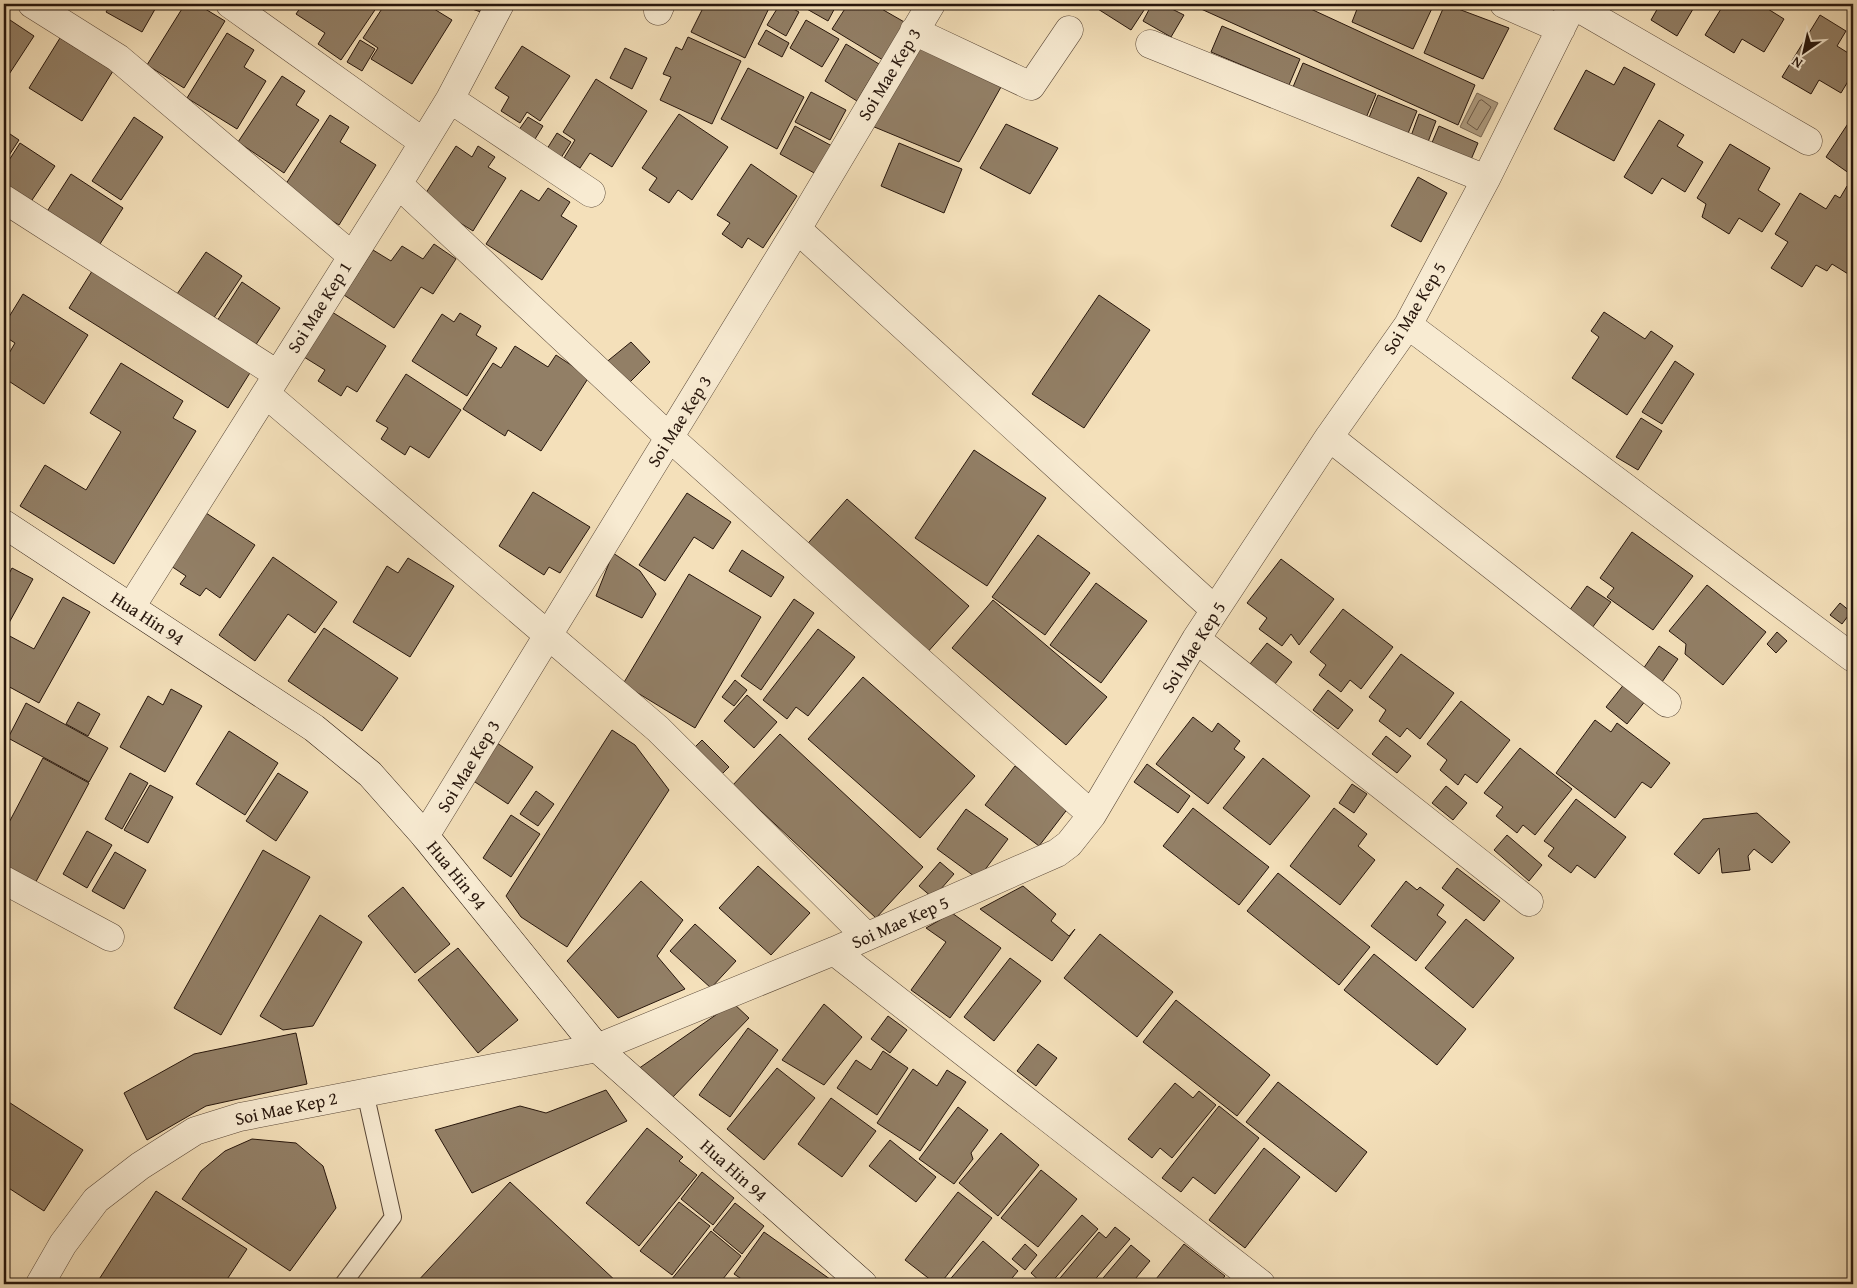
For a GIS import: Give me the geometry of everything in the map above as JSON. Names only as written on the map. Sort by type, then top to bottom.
[{"type":"street","points":[[32,4],[118,58],[352,256]]},
{"type":"street","points":[[230,4],[423,142]]},
{"type":"street","name":"Soi Mae Kep 1","points":[[131,607],[398,184],[450,98],[500,4]]},
{"type":"street","name":"Soi Mae Kep 3","points":[[425,836],[797,229],[931,4]]},
{"type":"street","points":[[1504,4],[1569,12],[1808,141]]},
{"type":"street","name":"Soi Mae Kep 5","points":[[597,1048],[834,951],[1057,854],[1069,844],[1092,815],[1196,639],[1329,437],[1408,325],[1486,179],[1569,12]]},
{"type":"street","points":[[914,31],[1031,86],[1069,30]]},
{"type":"street","points":[[1150,44],[1486,179]]},
{"type":"street","points":[[450,98],[591,194]]},
{"type":"street","points":[[398,184],[669,437],[1092,815]]},
{"type":"street","points":[[4,198],[271,384],[548,636],[658,730],[866,936]]},
{"type":"street","points":[[797,229],[1215,610]]},
{"type":"street","points":[[1408,325],[1853,658]]},
{"type":"street","points":[[1329,437],[1667,703]]},
{"type":"street","name":"Hua Hin 94","points":[[4,524],[314,728],[370,774],[425,836],[597,1048],[863,1284]]},
{"type":"street","points":[[1196,639],[1529,902]]},
{"type":"street","points":[[4,880],[110,937]]},
{"type":"street","points":[[834,951],[1260,1284]]},
{"type":"street","name":"Soi Mae Kep 2","points":[[40,1284],[63,1244],[96,1200],[140,1166],[195,1131],[240,1117],[597,1048]]},
{"type":"lane","points":[[343,1284],[393,1217],[365,1092]]},
{"type":"water","points":[[1477,93],[1498,103],[1481,137],[1460,127]]},
{"type":"building","points":[[111,4],[158,4],[142,32],[106,12]]},
{"type":"building","points":[[185,4],[197,4],[225,21],[184,88],[147,65]]},
{"type":"building","points":[[303,4],[379,4],[341,60],[318,44],[325,33],[296,14]]},
{"type":"building","points":[[385,4],[426,4],[452,20],[412,84],[371,59],[378,48],[363,38]]},
{"type":"building","points":[[457,4],[490,4],[487,14]]},
{"type":"building","points":[[705,4],[771,4],[745,58],[691,32]]},
{"type":"building","points":[[780,4],[784,4],[799,12],[786,36],[767,25]]},
{"type":"building","points":[[798,4],[837,4],[828,21]]},
{"type":"building","points":[[848,4],[873,4],[906,23],[883,60],[832,29]]},
{"type":"building","points":[[1090,4],[1148,4],[1131,30]]},
{"type":"building","points":[[1152,4],[1162,4],[1184,15],[1171,37],[1143,21]]},
{"type":"building","points":[[1190,4],[1300,4],[1475,85],[1458,125]]},
{"type":"building","points":[[1359,4],[1434,4],[1413,49],[1352,22]]},
{"type":"building","points":[[1445,4],[1509,28],[1483,79],[1424,53]]},
{"type":"building","points":[[1655,4],[1696,4],[1677,36],[1651,20],[1659,6]]},
{"type":"building","points":[[1724,4],[1760,4],[1784,19],[1764,52],[1742,39],[1734,53],[1705,35]]},
{"type":"building","points":[[1820,15],[1846,31],[1837,46],[1853,56],[1853,73],[1841,93],[1819,80],[1811,94],[1782,77]]},
{"type":"building","points":[[4,16],[34,36],[4,82]]},
{"type":"building","points":[[806,20],[839,39],[822,67],[790,48]]},
{"type":"building","points":[[1222,26],[1300,59],[1289,85],[1211,52]]},
{"type":"building","points":[[766,30],[789,43],[782,57],[758,44]]},
{"type":"building","points":[[227,33],[254,50],[244,67],[266,81],[237,129],[187,98]]},
{"type":"building","points":[[688,37],[741,61],[712,124],[660,100],[671,77],[663,74],[676,47],[682,50]]},
{"type":"building","points":[[60,38],[113,71],[82,121],[29,88]]},
{"type":"building","points":[[360,40],[375,49],[362,71],[347,62]]},
{"type":"building","points":[[846,44],[879,64],[857,101],[825,81]]},
{"type":"building","points":[[522,46],[570,76],[540,121],[527,112],[520,123],[501,111],[509,97],[495,88]]},
{"type":"building","points":[[920,47],[1001,87],[959,162],[872,126]]},
{"type":"building","points":[[625,48],[647,58],[632,89],[610,78]]},
{"type":"building","points":[[1303,63],[1376,94],[1366,118],[1293,87]]},
{"type":"building","points":[[1624,67],[1655,84],[1614,161],[1554,129],[1586,70],[1614,85]]},
{"type":"building","points":[[748,68],[804,97],[777,149],[721,119]]},
{"type":"building","points":[[282,76],[305,91],[296,105],[319,120],[284,173],[238,142]]},
{"type":"building","points":[[596,79],[647,111],[612,167],[590,153],[580,168],[564,158],[575,140],[563,132]]},
{"type":"building","points":[[811,92],[846,110],[830,140],[795,122]]},
{"type":"building","points":[[1378,95],[1417,111],[1407,136],[1368,120]]},
{"type":"building","points":[[679,114],[728,147],[692,200],[678,190],[669,203],[649,190],[657,178],[642,168]]},
{"type":"building","points":[[1419,114],[1436,121],[1428,142],[1411,136]]},
{"type":"building","points":[[330,115],[349,127],[340,142],[376,165],[339,225],[282,190]]},
{"type":"building","points":[[1853,116],[1853,176],[1826,157]]},
{"type":"building","points":[[134,117],[163,137],[121,200],[92,181]]},
{"type":"building","points":[[528,117],[543,126],[532,144],[516,134]]},
{"type":"building","points":[[1659,120],[1684,135],[1677,146],[1703,162],[1685,192],[1662,178],[1652,194],[1624,177]]},
{"type":"building","points":[[1006,124],[1058,148],[1030,194],[980,168]]},
{"type":"building","points":[[795,126],[832,146],[816,174],[780,154]]},
{"type":"building","points":[[1439,126],[1478,143],[1470,162],[1431,145]]},
{"type":"building","points":[[4,130],[19,140],[4,163]]},
{"type":"building","points":[[557,133],[571,142],[559,161],[545,152]]},
{"type":"building","points":[[20,143],[55,166],[30,203],[4,185],[4,168]]},
{"type":"building","points":[[899,143],[962,169],[944,213],[881,186]]},
{"type":"building","points":[[1730,144],[1770,168],[1758,190],[1780,204],[1762,232],[1739,218],[1729,234],[1702,217],[1706,204],[1697,198]]},
{"type":"building","points":[[456,146],[472,157],[478,146],[495,157],[488,167],[506,178],[473,231],[422,199]]},
{"type":"building","points":[[751,164],[797,196],[763,248],[748,238],[742,248],[722,234],[730,223],[717,215]]},
{"type":"building","points":[[71,174],[123,208],[98,247],[46,213]]},
{"type":"building","points":[[1418,177],[1447,193],[1421,242],[1391,226]]},
{"type":"building","points":[[1847,186],[1853,190],[1853,277],[1832,264],[1827,271],[1816,265],[1802,287],[1771,268],[1788,242],[1775,234],[1800,193],[1826,209],[1835,195],[1840,198]]},
{"type":"building","points":[[548,188],[570,202],[561,216],[577,226],[542,280],[486,244],[521,190],[539,201]]},
{"type":"building","points":[[434,244],[456,259],[433,294],[421,287],[394,328],[344,295],[373,250],[391,261],[402,246],[423,259]]},
{"type":"building","points":[[206,252],[242,276],[213,319],[177,294]]},
{"type":"building","points":[[94,268],[253,368],[228,408],[69,308]]},
{"type":"building","points":[[242,282],[280,308],[255,346],[217,321]]},
{"type":"building","points":[[23,294],[88,335],[44,404],[4,378],[4,362],[15,343],[4,336],[4,325]]},
{"type":"building","points":[[1099,295],[1150,330],[1084,428],[1032,394]]},
{"type":"building","points":[[332,312],[386,346],[357,392],[347,386],[341,396],[318,381],[325,370],[304,357]]},
{"type":"building","points":[[1604,312],[1645,339],[1651,331],[1673,346],[1627,415],[1572,378],[1599,337],[1591,331]]},
{"type":"building","points":[[460,313],[481,326],[476,335],[497,348],[467,396],[412,361],[442,314],[454,322]]},
{"type":"building","points":[[631,342],[650,362],[629,383],[604,364]]},
{"type":"building","points":[[515,346],[548,367],[556,355],[589,377],[541,451],[508,430],[505,436],[463,409],[493,363],[501,368]]},
{"type":"building","points":[[1675,361],[1694,374],[1662,424],[1642,412]]},
{"type":"building","points":[[121,363],[183,401],[173,418],[196,431],[114,564],[20,506],[45,465],[86,490],[121,432],[90,413]]},
{"type":"building","points":[[406,374],[461,410],[429,458],[410,446],[405,455],[381,439],[388,428],[376,421]]},
{"type":"building","points":[[1641,418],[1662,431],[1638,470],[1616,457]]},
{"type":"building","points":[[974,450],[1046,498],[987,586],[915,538]]},
{"type":"building","points":[[533,492],[590,527],[560,573],[549,567],[544,575],[499,546]]},
{"type":"building","points":[[687,493],[731,522],[713,549],[694,537],[665,581],[639,565]]},
{"type":"building","points":[[847,499],[969,606],[916,665],[795,558]]},
{"type":"building","points":[[206,513],[255,545],[220,598],[206,588],[200,596],[180,584],[186,576],[171,566]]},
{"type":"building","points":[[1632,532],[1693,576],[1653,630],[1607,597],[1614,588],[1600,578]]},
{"type":"building","points":[[1038,535],[1090,573],[1045,635],[992,597]]},
{"type":"building","points":[[742,550],[784,577],[771,597],[729,571]]},
{"type":"building","points":[[613,553],[640,571],[656,594],[642,618],[596,596]]},
{"type":"building","points":[[273,557],[337,602],[315,633],[288,614],[255,661],[219,635]]},
{"type":"building","points":[[408,558],[454,586],[410,657],[353,622],[387,566],[398,573]]},
{"type":"building","points":[[1281,559],[1334,599],[1299,645],[1291,634],[1282,646],[1259,629],[1267,618],[1247,603]]},
{"type":"building","points":[[12,568],[33,579],[4,632],[4,583]]},
{"type":"building","points":[[689,574],[761,617],[695,728],[623,684]]},
{"type":"building","points":[[1096,583],[1147,621],[1101,683],[1050,645]]},
{"type":"building","points":[[1707,585],[1766,632],[1723,685],[1685,654],[1686,644],[1669,631]]},
{"type":"building","points":[[1587,586],[1611,602],[1592,628],[1569,611]]},
{"type":"building","points":[[63,597],[90,612],[39,703],[4,684],[4,633],[34,649]]},
{"type":"building","points":[[794,599],[814,613],[761,690],[741,676]]},
{"type":"building","points":[[993,600],[1107,697],[1066,745],[952,648]]},
{"type":"building","points":[[1840,603],[1851,612],[1842,624],[1830,615]]},
{"type":"building","points":[[1343,609],[1393,647],[1361,689],[1350,680],[1341,692],[1319,675],[1326,665],[1310,652]]},
{"type":"building","points":[[324,628],[398,678],[362,731],[288,681]]},
{"type":"building","points":[[818,629],[855,657],[808,716],[796,707],[787,719],[763,700]]},
{"type":"building","points":[[1777,632],[1787,641],[1776,653],[1767,644]]},
{"type":"building","points":[[1267,643],[1292,662],[1275,684],[1250,664]]},
{"type":"building","points":[[1659,646],[1678,659],[1662,682],[1643,669]]},
{"type":"building","points":[[1401,654],[1454,693],[1420,739],[1407,728],[1400,737],[1379,721],[1386,710],[1369,697]]},
{"type":"building","points":[[863,677],[975,776],[920,838],[808,739]]},
{"type":"building","points":[[735,680],[747,690],[734,706],[722,697]]},
{"type":"building","points":[[1625,683],[1646,700],[1627,724],[1606,707]]},
{"type":"building","points":[[171,689],[202,706],[165,772],[120,747],[148,696],[163,705]]},
{"type":"building","points":[[1328,690],[1353,710],[1338,729],[1313,710]]},
{"type":"building","points":[[747,695],[777,722],[754,748],[724,721]]},
{"type":"building","points":[[1461,701],[1510,740],[1477,783],[1465,774],[1458,785],[1440,770],[1447,760],[1427,744]]},
{"type":"building","points":[[78,702],[100,714],[88,736],[66,724]]},
{"type":"building","points":[[26,703],[108,748],[89,782],[8,738]]},
{"type":"building","points":[[1193,717],[1212,732],[1218,723],[1240,741],[1234,749],[1245,757],[1208,804],[1156,764]]},
{"type":"building","points":[[1595,720],[1611,732],[1617,723],[1670,763],[1651,788],[1642,782],[1615,818],[1556,773]]},
{"type":"building","points":[[612,730],[635,745],[669,790],[567,947],[521,917],[506,896]]},
{"type":"building","points":[[229,731],[278,763],[245,815],[196,784]]},
{"type":"building","points":[[780,734],[923,867],[876,918],[733,785]]},
{"type":"building","points":[[1386,736],[1411,756],[1397,773],[1372,754]]},
{"type":"building","points":[[702,740],[729,767],[719,777],[692,750]]},
{"type":"building","points":[[497,743],[533,767],[508,804],[472,780]]},
{"type":"building","points":[[1520,748],[1572,789],[1535,835],[1523,825],[1517,833],[1496,816],[1503,807],[1484,793]]},
{"type":"building","points":[[43,758],[89,783],[32,889],[4,874],[4,832]]},
{"type":"building","points":[[1263,758],[1310,796],[1270,845],[1223,808]]},
{"type":"building","points":[[1147,764],[1190,796],[1178,813],[1134,782]]},
{"type":"building","points":[[1015,766],[1069,807],[1039,846],[985,805]]},
{"type":"building","points":[[130,773],[148,783],[122,829],[105,819]]},
{"type":"building","points":[[278,773],[308,792],[276,841],[246,821]]},
{"type":"building","points":[[1352,784],[1367,794],[1354,813],[1339,803]]},
{"type":"building","points":[[150,785],[173,797],[148,843],[124,830]]},
{"type":"building","points":[[1446,786],[1467,803],[1453,820],[1432,803]]},
{"type":"building","points":[[536,791],[554,804],[538,826],[520,814]]},
{"type":"building","points":[[1576,799],[1626,837],[1595,878],[1577,865],[1571,873],[1548,856],[1554,848],[1544,841]]},
{"type":"building","points":[[1193,808],[1269,867],[1239,905],[1163,846]]},
{"type":"building","points":[[1334,808],[1367,834],[1358,846],[1375,860],[1340,905],[1290,866]]},
{"type":"building","points":[[966,809],[1008,839],[978,879],[937,849]]},
{"type":"building","points":[[1757,813],[1790,842],[1772,863],[1754,849],[1748,856],[1750,870],[1722,873],[1719,848],[1699,874],[1674,854],[1703,819]]},
{"type":"building","points":[[511,815],[540,834],[511,877],[483,858]]},
{"type":"building","points":[[87,831],[112,845],[87,888],[63,874]]},
{"type":"building","points":[[1507,835],[1542,865],[1529,881],[1494,850]]},
{"type":"building","points":[[263,850],[310,877],[221,1035],[174,1008]]},
{"type":"building","points":[[115,852],[146,870],[124,909],[92,891]]},
{"type":"building","points":[[940,862],[954,874],[933,898],[919,886]]},
{"type":"building","points":[[758,866],[810,913],[771,955],[719,908]]},
{"type":"building","points":[[1457,868],[1500,901],[1484,921],[1442,888]]},
{"type":"building","points":[[1278,873],[1370,947],[1339,985],[1247,911]]},
{"type":"building","points":[[641,881],[683,920],[657,956],[685,989],[618,1018],[567,961]]},
{"type":"building","points":[[1406,881],[1417,890],[1420,887],[1444,905],[1437,915],[1446,922],[1416,961],[1371,926]]},
{"type":"building","points":[[1023,886],[1056,914],[1051,921],[1069,936],[1075,929],[1052,961],[980,909]]},
{"type":"building","points":[[403,887],[450,944],[415,973],[368,916]]},
{"type":"building","points":[[952,913],[1001,948],[950,1018],[911,990],[946,942],[926,928]]},
{"type":"building","points":[[320,915],[362,942],[313,1026],[283,1030],[260,1016]]},
{"type":"building","points":[[1466,919],[1514,958],[1473,1008],[1425,968]]},
{"type":"building","points":[[695,924],[736,961],[711,988],[670,951]]},
{"type":"building","points":[[1100,934],[1173,992],[1137,1037],[1064,978]]},
{"type":"building","points":[[458,948],[518,1020],[478,1053],[418,980]]},
{"type":"building","points":[[1374,954],[1466,1029],[1437,1065],[1344,990]]},
{"type":"building","points":[[1010,958],[1041,981],[994,1041],[964,1017]]},
{"type":"building","points":[[1176,1000],[1270,1075],[1237,1116],[1143,1042]]},
{"type":"building","points":[[733,1003],[749,1018],[671,1099],[638,1069]]},
{"type":"building","points":[[824,1004],[862,1037],[824,1085],[782,1060]]},
{"type":"building","points":[[888,1016],[907,1030],[890,1053],[871,1039]]},
{"type":"building","points":[[748,1028],[778,1050],[730,1117],[699,1095]]},
{"type":"building","points":[[296,1033],[307,1084],[206,1106],[147,1140],[124,1093],[194,1054]]},
{"type":"building","points":[[1038,1044],[1057,1058],[1036,1086],[1017,1071]]},
{"type":"building","points":[[883,1051],[908,1068],[877,1115],[837,1088],[856,1060],[871,1070]]},
{"type":"building","points":[[777,1068],[815,1098],[764,1160],[727,1129]]},
{"type":"building","points":[[913,1069],[937,1086],[947,1070],[966,1082],[920,1151],[877,1123]]},
{"type":"building","points":[[1278,1082],[1367,1152],[1336,1192],[1246,1122]]},
{"type":"building","points":[[1175,1083],[1193,1098],[1199,1091],[1216,1105],[1172,1158],[1160,1148],[1152,1158],[1128,1139]]},
{"type":"building","points":[[606,1090],[627,1121],[472,1193],[435,1130],[520,1106],[546,1113]]},
{"type":"building","points":[[831,1098],[876,1131],[842,1177],[798,1144]]},
{"type":"building","points":[[4,1099],[83,1150],[44,1211],[4,1185]]},
{"type":"building","points":[[1219,1106],[1259,1138],[1215,1194],[1193,1177],[1181,1192],[1162,1178]]},
{"type":"building","points":[[958,1107],[988,1130],[971,1153],[973,1159],[954,1184],[919,1159]]},
{"type":"building","points":[[647,1128],[683,1157],[679,1161],[697,1175],[639,1246],[586,1203]]},
{"type":"building","points":[[1001,1133],[1039,1165],[998,1216],[959,1183]]},
{"type":"building","points":[[252,1139],[296,1143],[323,1166],[336,1208],[290,1271],[182,1199],[201,1171],[225,1151]]},
{"type":"building","points":[[890,1140],[936,1177],[916,1202],[869,1166]]},
{"type":"building","points":[[1264,1148],[1300,1177],[1245,1248],[1209,1220]]},
{"type":"building","points":[[1041,1170],[1077,1199],[1038,1247],[1001,1218]]},
{"type":"building","points":[[702,1172],[734,1198],[713,1225],[681,1199]]},
{"type":"building","points":[[510,1182],[619,1284],[415,1284]]},
{"type":"building","points":[[156,1191],[247,1249],[224,1284],[96,1284]]},
{"type":"building","points":[[958,1192],[992,1218],[940,1284],[936,1284],[905,1260]]},
{"type":"building","points":[[679,1202],[710,1226],[672,1275],[640,1251]]},
{"type":"building","points":[[735,1203],[764,1226],[742,1254],[713,1230]]},
{"type":"building","points":[[1082,1215],[1098,1229],[1050,1284],[1043,1284],[1031,1273]]},
{"type":"building","points":[[1115,1227],[1130,1239],[1091,1284],[1055,1284],[1099,1232],[1106,1238]]},
{"type":"building","points":[[711,1231],[741,1256],[719,1284],[677,1284],[671,1280]]},
{"type":"building","points":[[764,1232],[834,1282],[833,1284],[749,1284],[734,1274]]},
{"type":"building","points":[[983,1241],[1018,1271],[1007,1284],[946,1284]]},
{"type":"building","points":[[1025,1244],[1037,1255],[1025,1270],[1012,1259]]},
{"type":"building","points":[[1184,1244],[1225,1276],[1218,1284],[1152,1284]]},
{"type":"building","points":[[1131,1245],[1150,1261],[1131,1284],[1098,1284]]}]
